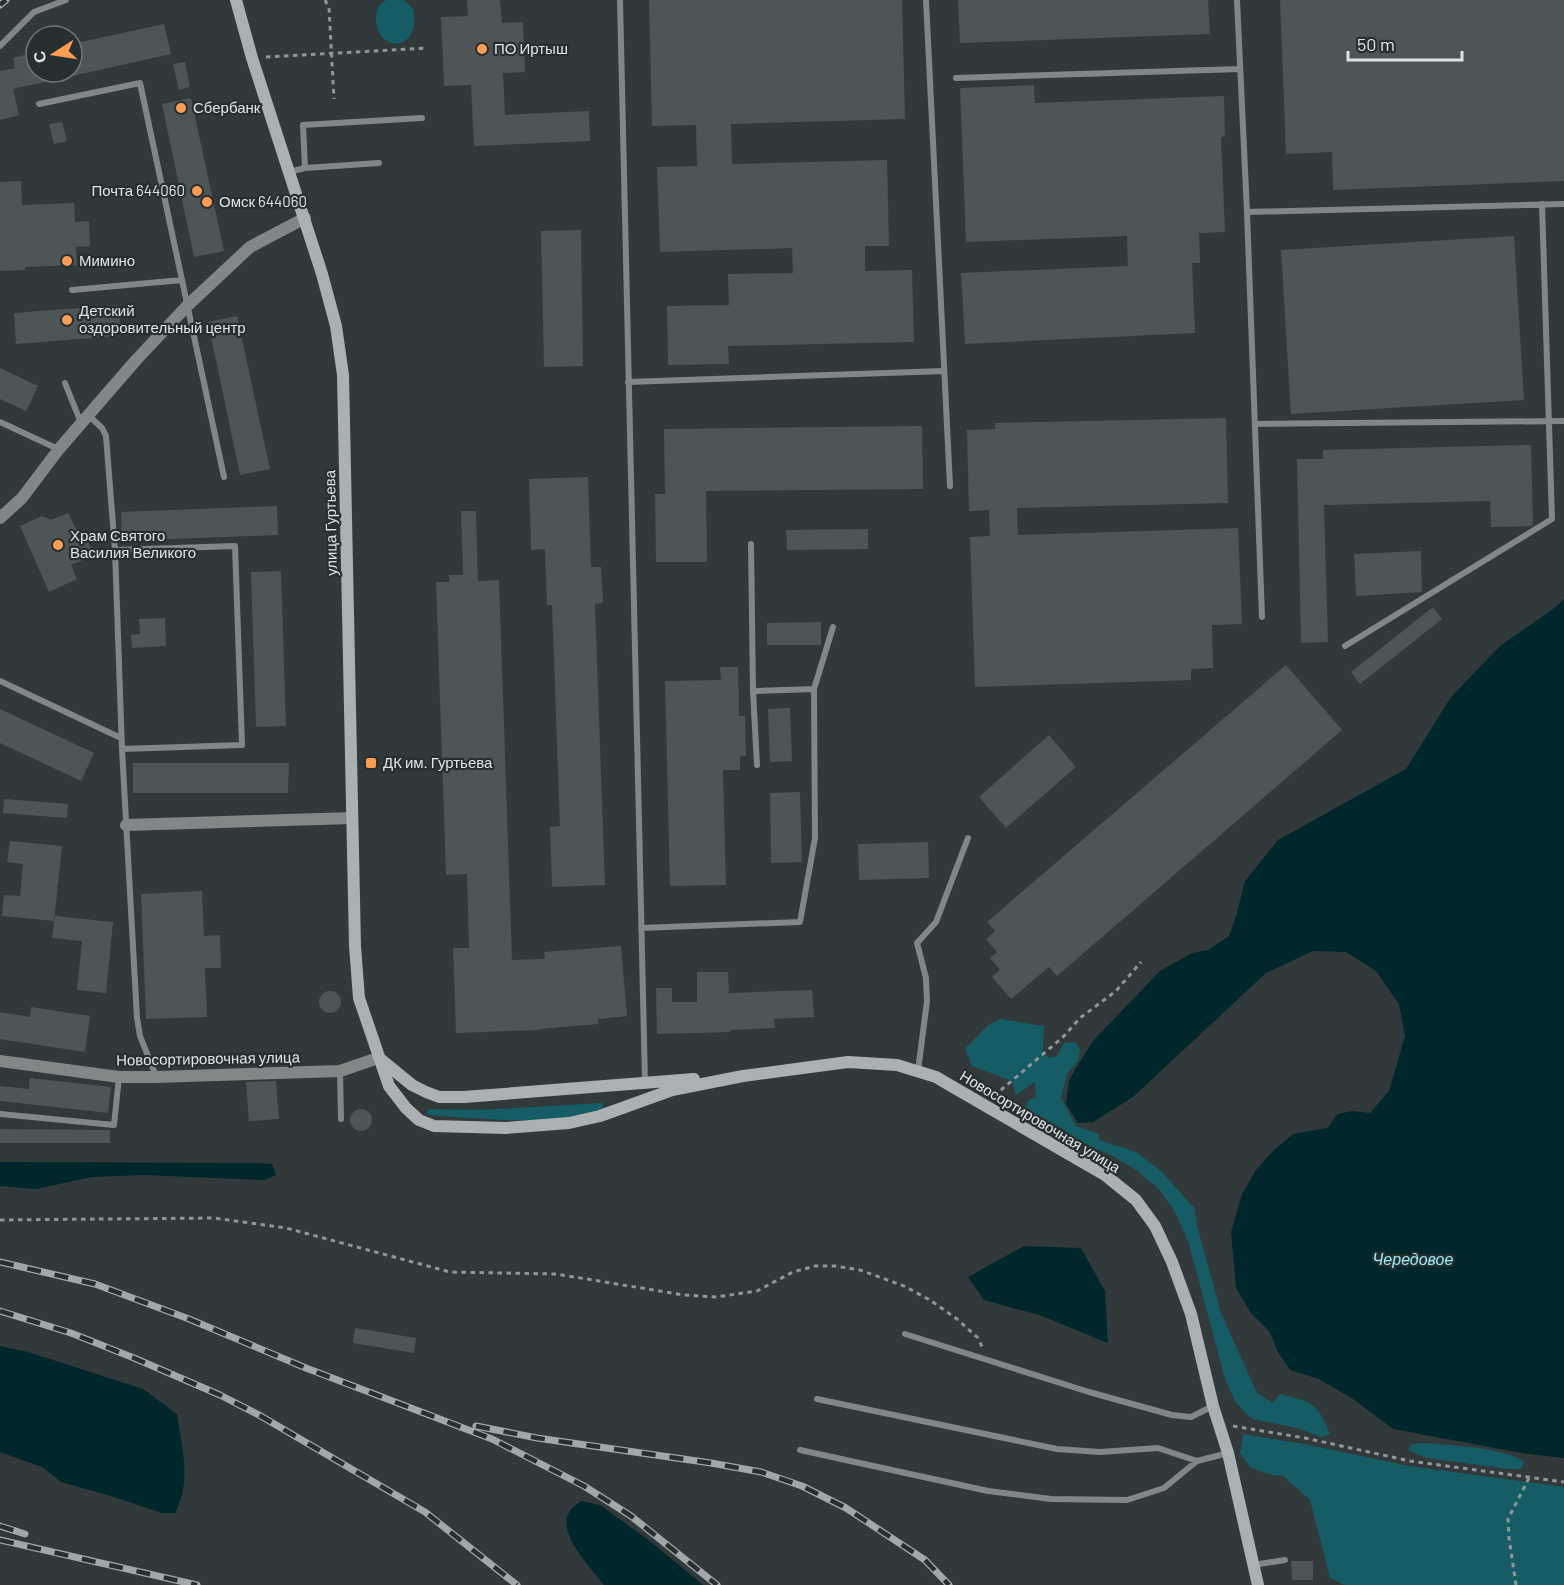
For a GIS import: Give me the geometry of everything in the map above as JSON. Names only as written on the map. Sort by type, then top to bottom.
[{"type":"main road","name":"улица Гуртьева","points":[[236,0],[305,218],[336,326],[343,375],[353,903],[359,998],[378,1058]]},
{"type":"main road","name":"Новосортировочная улица","points":[[378,1058],[389,1086],[406,1108],[419,1120],[434,1126],[506,1128],[569,1123],[600,1116],[672,1090],[743,1076],[848,1062],[897,1065],[936,1077],[1105,1175],[1136,1200],[1155,1226],[1172,1262],[1191,1314],[1213,1406],[1228,1454],[1258,1585]]},
{"type":"main road","name":"Новосортировочная улица","points":[[378,1058],[412,1085],[439,1097],[743,1076]]},
{"type":"street","points":[[0,518],[22,498],[84,419],[137,358],[188,305],[250,247],[305,218]]},
{"type":"street","points":[[126,825],[352,818]]},
{"type":"street","name":"Новосортировочная улица","points":[[0,1061],[119,1077],[156,1077],[340,1071],[378,1058]]},
{"type":"lane","points":[[0,46],[34,12],[66,0]]},
{"type":"lane","points":[[620,0],[645,1082]]},
{"type":"lane","points":[[926,0],[950,486]]},
{"type":"lane","points":[[1237,0],[1262,616]]},
{"type":"lane","points":[[956,78],[1240,69]]},
{"type":"lane","points":[[39,104],[140,82],[224,477]]},
{"type":"lane","points":[[305,168],[303,125],[422,118]]},
{"type":"lane","points":[[289,172],[305,168],[379,164]]},
{"type":"lane","points":[[1345,646],[1552,519],[1542,204]]},
{"type":"lane","points":[[1247,212],[1564,204]]},
{"type":"lane","points":[[72,290],[182,280]]},
{"type":"lane","points":[[628,382],[944,371]]},
{"type":"lane","points":[[65,383],[84,419],[102,428],[106,436],[115,550],[122,749],[137,1018],[156,1077]]},
{"type":"lane","points":[[0,422],[59,450]]},
{"type":"lane","points":[[1255,424],[1564,422]]},
{"type":"lane","points":[[752,544],[753,691],[757,765]]},
{"type":"lane","points":[[115,550],[235,546],[242,745],[122,749]]},
{"type":"lane","points":[[641,928],[800,922],[815,838],[814,689],[833,627]]},
{"type":"lane","points":[[0,681],[122,738]]},
{"type":"lane","points":[[753,691],[814,689]]},
{"type":"lane","points":[[918,1071],[927,1001],[926,978],[917,943],[936,922],[968,838]]},
{"type":"lane","points":[[340,1071],[340,1119]]},
{"type":"lane","points":[[0,1114],[114,1125],[119,1077]]},
{"type":"lane","points":[[905,1334],[1172,1415],[1191,1417],[1213,1406]]},
{"type":"lane","points":[[817,1398],[1057,1449],[1100,1452],[1158,1448],[1197,1461]]},
{"type":"lane","points":[[800,1450],[988,1491],[1051,1499],[1127,1500],[1164,1488],[1197,1461],[1228,1454]]},
{"type":"lane","points":[[1253,1565],[1285,1560]]},
{"type":"path","points":[[325,0],[329,8],[334,99]]},
{"type":"path","points":[[266,57],[426,48]]},
{"type":"path","points":[[984,1105],[1063,1037],[1080,1018],[1116,991],[1141,962]]},
{"type":"path","points":[[0,1220],[214,1218],[286,1228],[450,1272],[556,1274],[706,1297],[737,1296],[757,1292],[793,1272],[815,1266],[835,1266],[871,1274],[904,1286],[930,1300],[957,1319],[978,1338],[988,1360]]},
{"type":"path","points":[[1220,1429],[1232,1426],[1305,1438],[1410,1461],[1564,1482]]},
{"type":"path","points":[[1516,1585],[1508,1519],[1529,1478]]},
{"type":"shaded area","points":[[386,0],[404,0],[413,9],[414,23],[411,33],[406,40],[399,43],[391,43],[384,39],[379,31],[376,20],[377,11]]},
{"type":"shaded area","points":[[1000,1019],[1044,1026],[1043,1053],[1050,1058],[1057,1056],[1064,1043],[1075,1042],[1080,1049],[1078,1061],[1067,1074],[1061,1098],[1076,1126],[1099,1134],[1099,1140],[1136,1152],[1161,1171],[1195,1209],[1197,1226],[1221,1313],[1257,1393],[1273,1403],[1280,1394],[1313,1405],[1321,1415],[1330,1434],[1321,1437],[1297,1428],[1253,1419],[1235,1401],[1225,1379],[1189,1244],[1176,1214],[1160,1190],[1136,1170],[1113,1156],[1078,1141],[1061,1128],[1024,1108],[1029,1100],[1036,1097],[1035,1082],[1016,1095],[1012,1081],[972,1066],[965,1049],[987,1026]]},
{"type":"shaded area","points":[[602,1103],[603,1109],[584,1115],[555,1119],[482,1119],[426,1113],[430,1109],[480,1110]]},
{"type":"shaded area","points":[[1243,1434],[1409,1466],[1564,1487],[1564,1585],[1345,1585],[1330,1578],[1310,1500],[1283,1476],[1271,1475],[1250,1467],[1240,1453]]},
{"type":"shaded area","points":[[1426,1443],[1492,1450],[1516,1457],[1524,1462],[1521,1469],[1509,1469],[1426,1458],[1408,1450],[1412,1444]]},
{"type":"water","name":"Чередовое","points":[[1564,599],[1564,1458],[1528,1454],[1393,1429],[1353,1399],[1319,1379],[1290,1370],[1278,1352],[1269,1331],[1251,1313],[1236,1288],[1231,1232],[1242,1194],[1256,1170],[1293,1134],[1327,1128],[1338,1114],[1352,1111],[1370,1113],[1389,1091],[1405,1036],[1399,1004],[1376,971],[1346,952],[1313,951],[1266,973],[1133,1097],[1093,1122],[1078,1123],[1066,1104],[1069,1080],[1092,1042],[1160,971],[1192,953],[1208,950],[1229,936],[1245,881],[1278,840],[1406,769],[1451,697],[1500,646]]},
{"type":"water","points":[[0,1162],[258,1163],[272,1164],[276,1175],[265,1180],[144,1175],[92,1177],[36,1189],[0,1186]]},
{"type":"water","points":[[1024,1246],[1081,1248],[1105,1291],[1108,1343],[1042,1316],[984,1300],[968,1277]]},
{"type":"water","points":[[0,1346],[28,1352],[143,1389],[177,1414],[184,1477],[180,1501],[175,1513],[162,1513],[61,1482],[42,1467],[0,1452]]},
{"type":"water","points":[[581,1501],[600,1505],[651,1542],[703,1585],[604,1585],[576,1550],[567,1529],[570,1511]]},
{"type":"building","points":[[467,0],[500,0],[502,23],[523,22],[525,72],[503,73],[505,115],[589,111],[590,141],[474,146],[471,85],[444,86],[441,17],[468,16]]},
{"type":"building","points":[[649,0],[902,0],[905,119],[731,124],[732,164],[887,160],[889,246],[865,246],[865,271],[912,270],[914,342],[728,346],[729,364],[668,365],[667,306],[729,305],[728,274],[793,273],[792,248],[660,252],[657,167],[697,166],[696,125],[652,126]]},
{"type":"building","points":[[958,0],[1208,0],[1210,34],[960,43]]},
{"type":"building","points":[[1280,0],[1564,0],[1564,181],[1333,190],[1332,152],[1286,154]]},
{"type":"building","points":[[164,24],[171,54],[84,73],[84,41]]},
{"type":"building","points":[[24,55],[24,84],[36,84],[13,89],[19,115],[0,120],[0,71],[15,68],[13,58]]},
{"type":"building","points":[[185,62],[190,87],[179,90],[173,64]]},
{"type":"building","points":[[1034,85],[1035,103],[1224,96],[1225,136],[1221,137],[1225,232],[1199,233],[1200,263],[1192,263],[1195,333],[965,344],[961,273],[1128,266],[1127,236],[966,242],[960,88]]},
{"type":"building","points":[[191,98],[224,251],[194,257],[162,104]]},
{"type":"building","points":[[62,122],[67,141],[54,144],[49,124]]},
{"type":"building","points":[[21,181],[22,205],[74,203],[75,222],[89,221],[90,246],[76,247],[77,265],[25,267],[25,270],[0,271],[0,182]]},
{"type":"building","points":[[581,230],[583,366],[544,367],[541,231]]},
{"type":"building","points":[[1514,236],[1524,400],[1291,414],[1281,250]]},
{"type":"building","name":"Детский оздоровительный центр","points":[[119,305],[120,325],[115,326],[116,336],[16,344],[14,313]]},
{"type":"building","points":[[237,316],[270,469],[240,475],[208,322]]},
{"type":"building","points":[[0,368],[38,386],[26,411],[0,399]]},
{"type":"building","points":[[1226,418],[1228,503],[1017,508],[1018,535],[1238,528],[1242,624],[1212,625],[1213,668],[1191,669],[1191,680],[975,687],[970,537],[990,536],[989,510],[969,511],[967,430],[995,429],[995,423]]},
{"type":"building","points":[[922,426],[923,489],[706,491],[707,562],[656,562],[655,494],[665,494],[664,429]]},
{"type":"building","points":[[1531,445],[1533,525],[1531,526],[1491,527],[1490,501],[1324,505],[1328,642],[1301,643],[1297,459],[1323,459],[1323,450]]},
{"type":"building","points":[[588,477],[591,567],[601,567],[603,603],[595,604],[605,885],[552,887],[550,827],[560,826],[552,605],[547,605],[545,549],[531,550],[529,479]]},
{"type":"building","points":[[277,506],[278,535],[122,541],[121,512]]},
{"type":"building","points":[[461,511],[476,511],[478,581],[499,580],[512,960],[545,959],[544,952],[621,946],[627,1016],[598,1019],[598,1024],[539,1030],[456,1033],[453,948],[469,948],[467,874],[446,875],[436,582],[449,582],[449,575],[463,575]]},
{"type":"building","name":"Храм Святого Василия Великого","points":[[68,513],[77,531],[84,534],[94,555],[71,565],[77,579],[49,592],[20,526],[42,516],[51,520]]},
{"type":"building","points":[[868,529],[868,549],[787,550],[786,530]]},
{"type":"building","points":[[1421,551],[1422,592],[1356,596],[1354,554]]},
{"type":"building","points":[[281,571],[286,726],[256,727],[251,572]]},
{"type":"building","points":[[1433,607],[1442,619],[1360,684],[1351,672]]},
{"type":"building","points":[[165,618],[166,646],[132,648],[131,635],[140,634],[139,619]]},
{"type":"building","points":[[821,622],[821,645],[767,645],[767,623]]},
{"type":"building","points":[[1286,665],[1342,730],[1057,976],[1049,967],[1011,999],[992,977],[1000,970],[990,958],[997,952],[986,939],[995,931],[987,922]]},
{"type":"building","points":[[720,667],[738,667],[739,716],[745,716],[746,756],[740,756],[740,770],[723,770],[726,885],[670,886],[665,681],[721,680]]},
{"type":"building","points":[[790,708],[792,761],[770,762],[768,709]]},
{"type":"building","points":[[0,709],[94,753],[81,781],[0,743]]},
{"type":"building","points":[[1049,735],[1076,767],[1006,828],[979,797]]},
{"type":"building","points":[[133,763],[289,763],[288,793],[133,793]]},
{"type":"building","points":[[800,792],[802,862],[771,863],[770,793]]},
{"type":"building","points":[[4,799],[68,804],[67,818],[3,813]]},
{"type":"building","points":[[10,841],[62,846],[54,921],[2,916],[4,895],[20,896],[23,864],[7,862]]},
{"type":"building","points":[[928,842],[929,878],[859,880],[858,844]]},
{"type":"building","points":[[202,891],[204,936],[220,935],[221,968],[205,968],[207,1017],[146,1019],[141,894]]},
{"type":"building","points":[[55,916],[113,922],[106,993],[77,990],[82,941],[52,938]]},
{"type":"building","points":[[697,972],[728,972],[729,993],[812,990],[814,1017],[774,1019],[775,1028],[657,1034],[656,988],[672,988],[672,1002],[697,1002]]},
{"type":"building","points":[[330,991],[338,994],[341,1002],[338,1010],[330,1013],[322,1010],[319,1002],[322,994]]},
{"type":"building","points":[[31,1007],[90,1016],[85,1052],[0,1039],[0,1012],[30,1017]]},
{"type":"building","points":[[30,1078],[111,1087],[108,1113],[0,1101],[0,1086],[29,1089]]},
{"type":"building","points":[[276,1081],[279,1119],[249,1121],[246,1082]]},
{"type":"building","points":[[361,1109],[369,1112],[372,1120],[369,1128],[361,1131],[353,1128],[350,1120],[353,1112]]},
{"type":"building","points":[[0,1129],[110,1130],[110,1143],[0,1143]]},
{"type":"building","points":[[355,1328],[416,1338],[414,1353],[353,1343]]},
{"type":"building","points":[[1291,1561],[1313,1561],[1313,1580],[1292,1580]]},
{"type":"railway","points":[[0,5],[6,0]]},
{"type":"railway","points":[[0,1262],[95,1284],[492,1439],[584,1486],[631,1516],[717,1585]]},
{"type":"railway","points":[[0,1311],[71,1333],[134,1358],[220,1395],[259,1415],[425,1512],[517,1585]]},
{"type":"railway","points":[[476,1426],[537,1438],[761,1472],[802,1486],[846,1508],[925,1560],[949,1585]]},
{"type":"railway","points":[[0,1526],[25,1534]]},
{"type":"railway","points":[[0,1540],[197,1585]]},
{"type":"place","name":"ПО Иртыш","points":[[482,49]]},
{"type":"place","name":"Сбербанк","points":[[181,108]]},
{"type":"place","name":"Почта 644060","points":[[197,191]]},
{"type":"place","name":"Омск 644060","points":[[207,202]]},
{"type":"place","name":"Мимино","points":[[67,261]]},
{"type":"place","name":"Детский оздоровительный центр","points":[[67,320]]},
{"type":"place","name":"Храм Святого Василия Великого","points":[[58,545]]},
{"type":"place","name":"ДК им. Гуртьева","points":[[371,763]]}]
